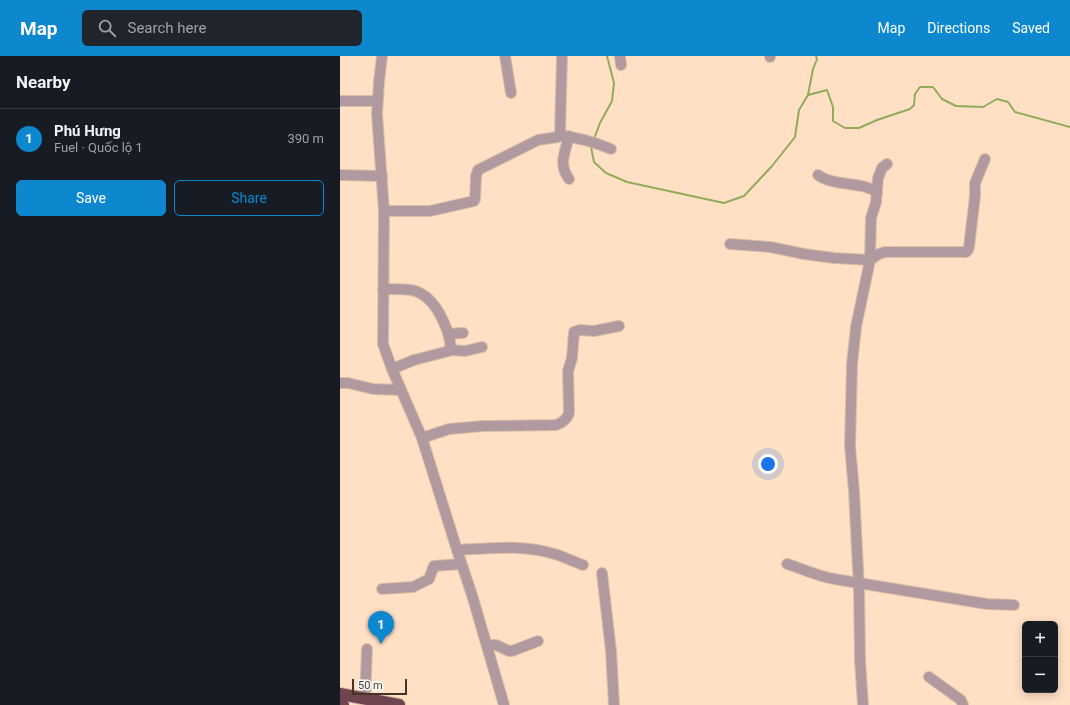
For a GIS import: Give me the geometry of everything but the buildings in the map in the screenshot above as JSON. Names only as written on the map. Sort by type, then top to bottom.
[{"type":"highway","points":[[340,694],[365,702],[399,705]]},
{"type":"street","points":[[382,56],[377,114],[384,212],[383,344],[392,369],[422,438],[472,595],[504,705]]},
{"type":"street","points":[[505,56],[511,94]]},
{"type":"street","points":[[562,56],[564,136],[562,163],[565,173],[569,179]]},
{"type":"street","points":[[340,101],[377,101]]},
{"type":"street","points":[[384,212],[426,212],[449,208],[474,201],[476,176],[478,170],[538,140],[564,136],[596,143],[610,149]]},
{"type":"street","points":[[730,244],[770,247],[834,258],[870,260],[885,252],[966,252],[968,250],[975,196],[975,183],[985,159]]},
{"type":"street","points":[[863,705],[860,660],[859,583],[850,446],[852,364],[856,327],[870,260],[871,218],[876,202],[879,174],[882,168],[887,164]]},
{"type":"street","points":[[340,175],[382,176]]},
{"type":"street","points":[[818,175],[826,180],[874,190],[877,193]]},
{"type":"street","points":[[383,289],[412,290],[429,300],[443,319],[450,341],[450,350]]},
{"type":"street","points":[[422,438],[449,429],[483,426],[556,425],[560,423],[568,417],[569,413],[568,371],[572,358],[574,332],[580,330],[594,331],[619,326]]},
{"type":"street","points":[[448,334],[463,333]]},
{"type":"street","points":[[392,369],[414,360],[450,350],[465,351],[482,347]]},
{"type":"street","points":[[340,384],[348,383],[373,389],[401,390]]},
{"type":"street","points":[[457,550],[507,547],[536,550],[557,554],[583,565]]},
{"type":"street","points":[[382,589],[413,588],[429,579],[434,566],[461,564]]},
{"type":"street","points":[[786,564],[804,569],[818,576],[987,604],[1014,605]]},
{"type":"street","points":[[602,573],[611,651],[614,705]]},
{"type":"street","points":[[487,645],[496,645],[512,650],[538,641]]},
{"type":"street","points":[[365,702],[367,649]]},
{"type":"street","points":[[929,677],[961,700],[963,705]]},
{"type":"waterway","points":[[594,139],[600,123],[612,101],[614,83],[607,56]]},
{"type":"waterway","points":[[808,95],[813,69],[817,59],[816,56]]},
{"type":"waterway","points":[[592,145],[591,147],[594,162],[606,173],[627,182],[724,203],[744,196],[772,166],[795,137],[799,110],[808,95],[827,90],[833,107],[833,121],[845,128],[859,128],[877,120],[910,109],[914,105],[915,94],[920,87],[933,87],[942,99],[956,106],[983,107],[997,99],[1008,102],[1015,112],[1070,127]]},
{"type":"place","name":"Phú Hưng","points":[[381,644]]}]
